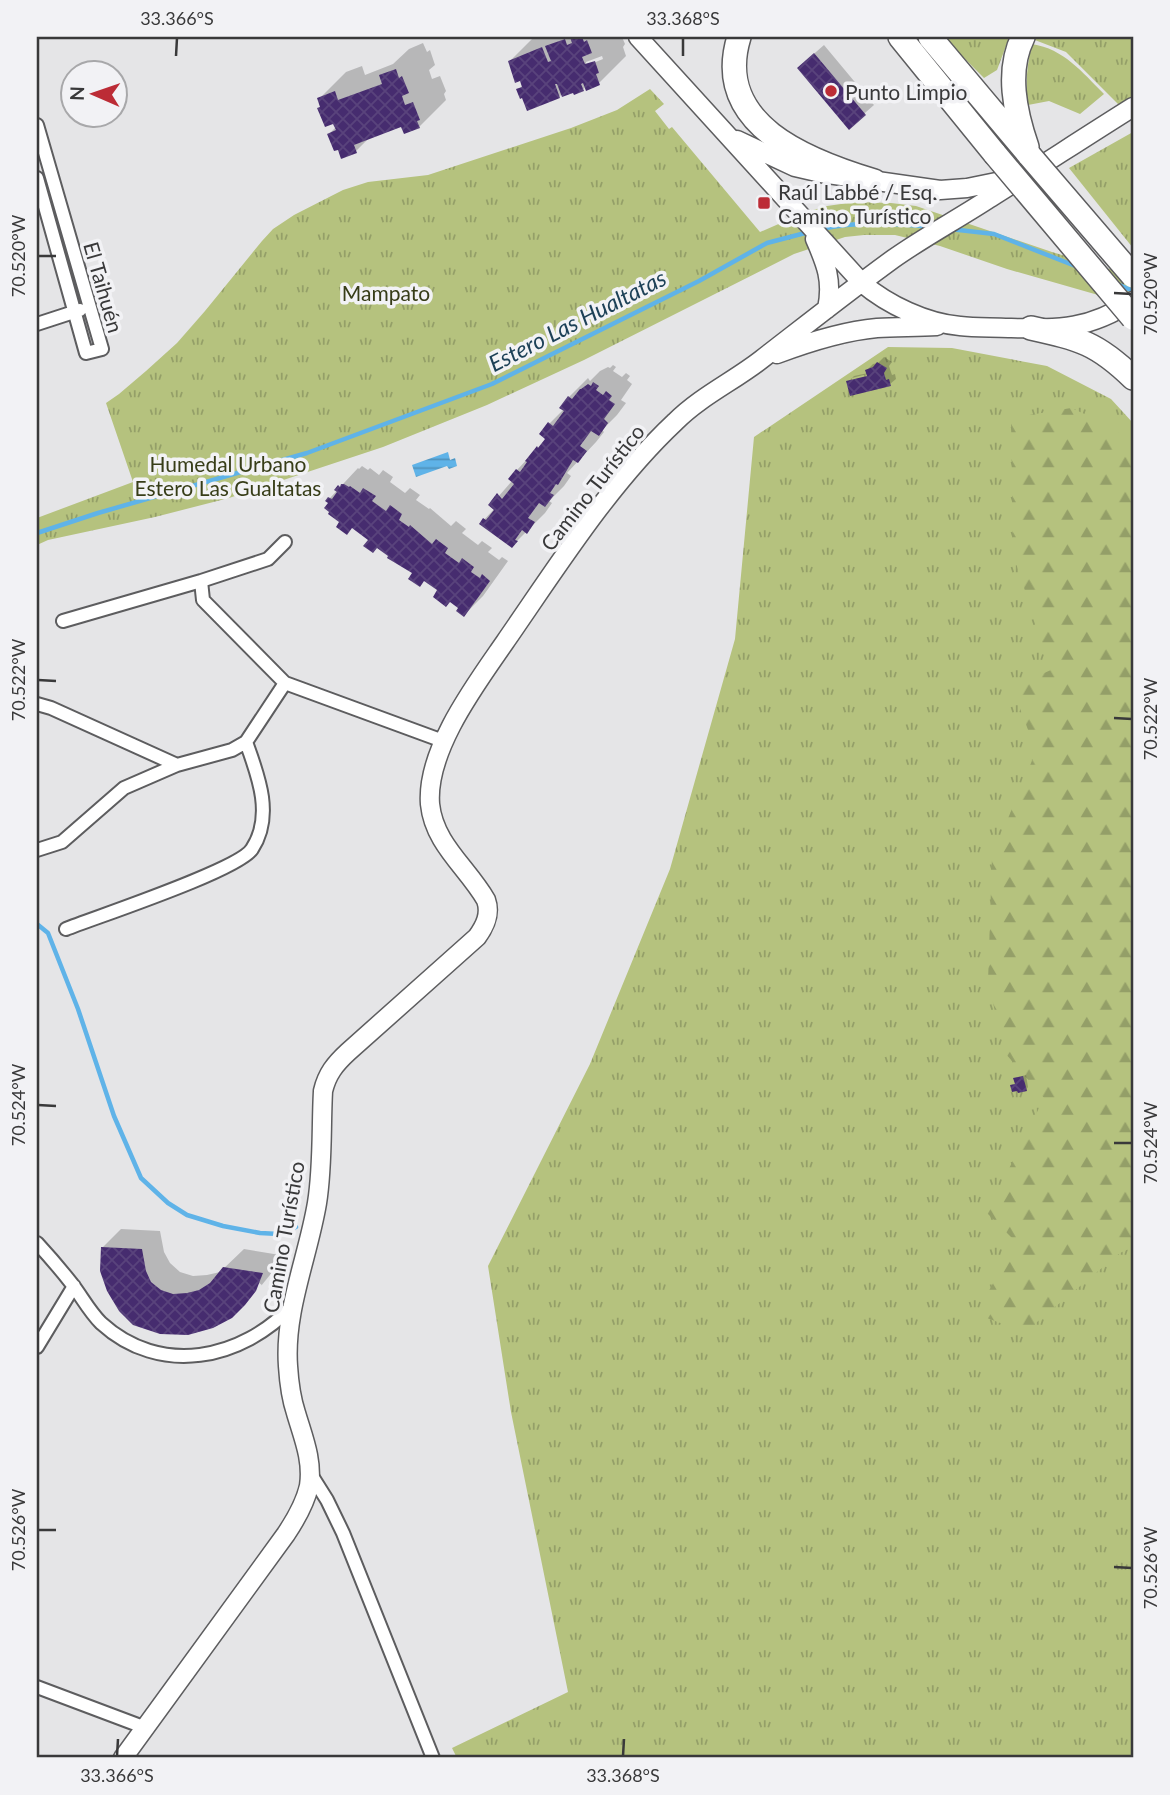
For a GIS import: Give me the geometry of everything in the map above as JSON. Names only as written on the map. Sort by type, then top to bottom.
[{"type":"highway","points":[[740,37],[735,53],[736,81],[746,106],[762,126],[798,153],[874,181]]},
{"type":"highway","points":[[930,37],[1013,136],[1029,165],[1133,276]]},
{"type":"highway","points":[[1023,37],[1015,58],[1014,91],[1029,165]]},
{"type":"highway","points":[[901,39],[1133,318]]},
{"type":"highway","points":[[1031,328],[1079,339],[1118,364],[1133,378]]},
{"type":"main road","points":[[638,37],[809,226],[831,258],[886,301],[922,316],[959,326]]},
{"type":"main road","name":"Camino Turístico","points":[[310,1473],[308,1452],[291,1395],[288,1339],[317,1203],[323,1091],[326,1079],[348,1052],[477,937],[488,916],[486,900],[446,846],[434,822],[430,791],[436,762],[443,741],[458,715],[499,651],[620,482],[685,412],[757,362],[895,257],[990,198],[1029,165],[1133,107]]},
{"type":"main road","points":[[727,135],[795,167],[927,188],[982,186],[1029,165]]},
{"type":"main road","points":[[827,309],[831,258]]},
{"type":"main road","points":[[757,362],[805,344],[876,328],[959,326],[1055,329],[1078,326],[1108,315],[1133,301]]},
{"type":"main road","points":[[124,1758],[296,1519],[305,1500],[310,1473]]},
{"type":"street","name":"El Taihuén","points":[[37,125],[102,349],[86,353],[37,179]]},
{"type":"street","points":[[37,179],[51,175]]},
{"type":"street","points":[[37,324],[89,307]]},
{"type":"street","points":[[63,621],[268,559],[285,542]]},
{"type":"street","points":[[201,581],[203,600],[285,683],[443,741]]},
{"type":"street","points":[[37,850],[62,842],[124,788],[177,765],[232,751],[246,742],[285,683]]},
{"type":"street","points":[[37,704],[177,765]]},
{"type":"street","points":[[37,716],[51,708]]},
{"type":"street","points":[[65,929],[196,880],[232,864],[251,851],[261,829],[264,807],[257,772],[246,742]]},
{"type":"street","points":[[37,1243],[74,1286],[90,1312],[113,1332],[154,1352],[184,1356],[215,1353],[242,1343],[272,1326],[294,1304]]},
{"type":"street","points":[[37,1347],[74,1286]]},
{"type":"street","points":[[272,1326],[282,1330],[288,1339]]},
{"type":"street","name":"Camino Turístico","points":[[310,1473],[343,1533],[433,1758]]},
{"type":"street","points":[[37,1687],[146,1728]]},
{"type":"green space","points":[[943,37],[1009,38],[997,70],[984,78]]},
{"type":"green space","points":[[1027,37],[1133,37],[1133,119],[1066,52]]},
{"type":"green space","points":[[1032,44],[1063,56],[1104,94],[1080,114],[1049,101],[1028,105],[1027,74]]},
{"type":"green space","name":"Mampato","points":[[650,89],[664,104],[655,111],[669,129],[672,127],[760,232],[827,206],[855,202],[916,206],[1133,276],[1133,305],[1007,269],[940,246],[895,235],[845,237],[794,254],[584,360],[487,405],[383,447],[229,498],[48,540],[37,545],[37,518],[133,482],[106,403],[177,343],[273,229],[343,190],[368,182],[428,175],[571,128],[617,110]]},
{"type":"green space","points":[[1133,132],[1133,248],[1069,168]]},
{"type":"green space","points":[[888,347],[952,348],[1047,366],[1111,399],[1133,423],[1133,1758],[457,1758],[452,1748],[568,1692],[511,1412],[488,1266],[590,1064],[670,869],[735,639],[754,437]]},
{"type":"green space","points":[[1071,408],[1112,426],[1133,447],[1133,1247],[1120,1253],[1025,1332],[976,1314],[1016,1242],[987,1213],[1044,1098],[1005,1053],[988,982],[992,857],[1036,751],[1012,687],[1051,670],[1013,554],[1011,418]]},
{"type":"water","points":[[448,452],[450,460],[455,458],[457,466],[449,469],[447,466],[416,477],[412,465]]},
{"type":"building","points":[[570,37],[582,37],[584,42],[587,40],[592,53],[582,57],[585,64],[595,61],[600,85],[586,91],[583,83],[581,84],[584,91],[562,97],[555,84],[560,98],[527,111],[516,89],[522,87],[520,81],[515,83],[508,61],[542,47],[548,62],[551,61],[545,46],[565,39],[567,45],[572,43]]},
{"type":"building","name":"Punto Limpio","points":[[814,53],[866,115],[849,130],[797,68]]},
{"type":"building","points":[[396,69],[409,93],[402,96],[405,105],[413,102],[420,128],[404,134],[401,127],[354,145],[357,153],[341,159],[338,150],[334,151],[327,134],[336,130],[333,124],[325,127],[317,108],[320,107],[317,98],[335,91],[338,100],[382,84],[379,75]]},
{"type":"building","points":[[877,362],[887,368],[884,373],[891,386],[850,396],[846,381],[867,376],[865,370]]},
{"type":"building","points":[[593,382],[599,386],[596,390],[603,395],[606,391],[612,396],[609,400],[615,404],[604,419],[608,423],[599,436],[591,431],[580,446],[587,451],[578,463],[573,460],[550,493],[554,495],[545,507],[539,503],[528,518],[535,522],[527,534],[522,530],[512,548],[479,524],[494,510],[488,505],[497,493],[502,499],[514,484],[508,479],[516,469],[520,472],[527,462],[525,461],[545,439],[539,434],[548,422],[553,426],[564,411],[559,408],[568,396],[572,399],[580,389],[588,384],[591,386]]},
{"type":"building","points":[[341,484],[360,493],[363,488],[376,496],[372,501],[386,511],[390,505],[402,514],[399,520],[409,527],[410,525],[432,544],[436,539],[448,548],[445,553],[459,563],[462,558],[474,567],[471,572],[480,578],[482,574],[490,581],[464,617],[450,602],[446,607],[433,597],[437,590],[424,581],[420,587],[408,579],[412,573],[387,558],[388,556],[377,548],[373,553],[363,546],[368,540],[352,528],[347,535],[336,527],[339,522],[324,508],[328,503],[325,501],[328,497],[332,499],[337,492],[334,490]]},
{"type":"building","points":[[1023,1076],[1027,1091],[1012,1092],[1010,1085],[1015,1084],[1013,1078]]},
{"type":"building","points":[[101,1247],[142,1249],[151,1282],[161,1290],[173,1294],[199,1290],[210,1283],[223,1267],[263,1273],[256,1291],[232,1318],[213,1328],[188,1335],[160,1334],[133,1325],[119,1311],[107,1291],[100,1271]]},
{"type":"waterway","name":"Estero Las Hualtatas","points":[[821,229],[876,224],[931,227]]},
{"type":"waterway","name":"Estero Las Hualtatas","points":[[950,229],[994,234],[1078,267]]},
{"type":"waterway","name":"Estero Las Hualtatas","points":[[37,533],[307,453],[492,384],[699,281],[767,243],[809,232]]},
{"type":"waterway","name":"Estero Las Hualtatas","points":[[1115,283],[1133,291]]},
{"type":"waterway","points":[[37,924],[48,933],[78,1009],[114,1116],[141,1178],[168,1203],[187,1215],[260,1233],[279,1234],[296,1227]]},
{"type":"place","name":"Punto Limpio","points":[[831,91]]},
{"type":"place","name":"Raúl Labbé / Esq. Camino Turístico","points":[[764,203]]},
{"type":"park label","name":"Humedal Urbano Estero Las Gualtatas","points":[[228,475]]}]
